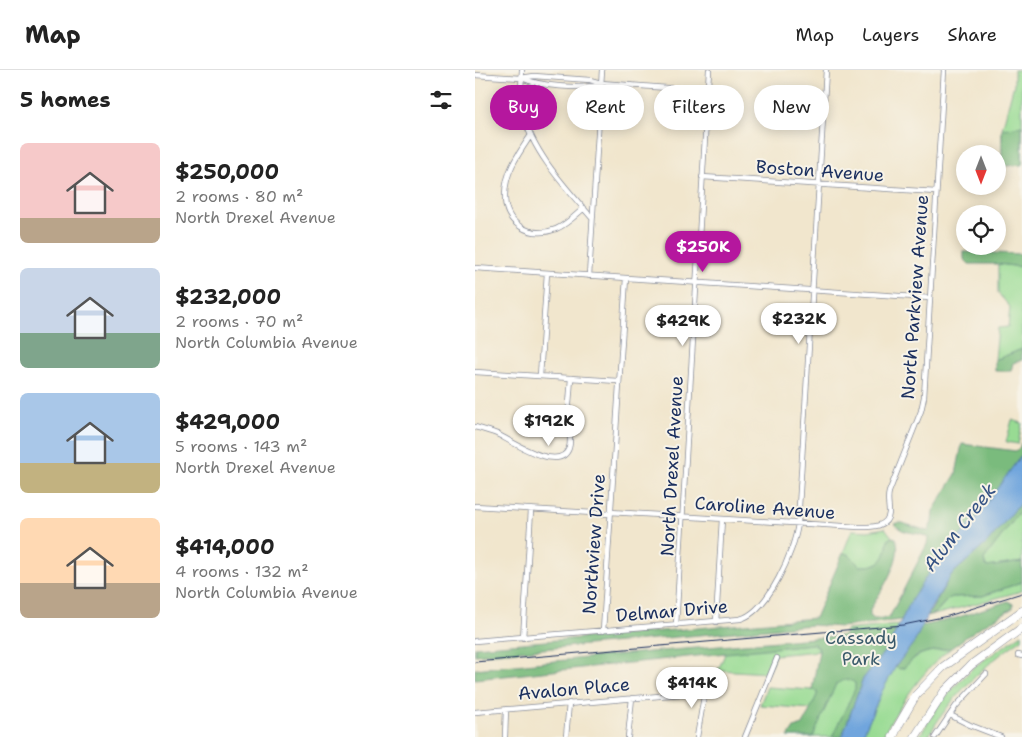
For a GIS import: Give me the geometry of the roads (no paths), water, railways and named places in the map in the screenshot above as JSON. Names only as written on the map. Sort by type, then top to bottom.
[{"type":"highway","points":[[887,737],[913,701],[943,667],[1022,611]]},
{"type":"highway","points":[[915,737],[945,692],[971,665],[1022,628]]},
{"type":"highway","points":[[893,737],[913,701]]},
{"type":"street","points":[[522,70],[521,100],[523,113],[531,135],[554,173],[593,218]]},
{"type":"street","points":[[589,276],[602,70]]},
{"type":"street","name":"North Drexel Avenue","points":[[708,85],[709,70]]},
{"type":"street","points":[[798,523],[826,70]]},
{"type":"street","name":"North Parkview Avenue","points":[[887,520],[889,492],[922,406],[943,70]]},
{"type":"street","points":[[475,75],[521,78],[533,83],[589,87],[601,83],[654,87]]},
{"type":"street","name":"North Drexel Avenue","points":[[676,625],[705,130]]},
{"type":"street","points":[[531,135],[513,163],[506,186],[505,203],[510,216],[519,226],[526,230],[541,233],[563,225],[584,208]]},
{"type":"street","name":"Boston Avenue","points":[[702,177],[936,192]]},
{"type":"street","points":[[475,268],[930,298]]},
{"type":"street","points":[[540,376],[547,273]]},
{"type":"street","name":"Northview Drive","points":[[603,631],[626,278]]},
{"type":"street","points":[[475,372],[619,381]]},
{"type":"street","points":[[475,428],[495,433],[541,456],[555,457],[567,453],[570,446],[568,418],[571,378]]},
{"type":"street","name":"Caroline Avenue","points":[[475,506],[722,518],[859,528],[879,526],[887,520]]},
{"type":"street","points":[[523,638],[531,510]]},
{"type":"street","points":[[715,622],[722,518]]},
{"type":"street","name":"Delmar Drive","points":[[475,641],[715,622],[740,619],[751,615],[773,586],[785,566],[795,540],[798,523]]},
{"type":"street","points":[[745,737],[777,658]]},
{"type":"street","points":[[935,737],[950,715],[986,674]]},
{"type":"street","points":[[697,737],[706,685]]},
{"type":"street","name":"Avalon Place","points":[[475,712],[705,692]]},
{"type":"street","points":[[628,737],[631,698]]},
{"type":"street","points":[[567,737],[569,704]]},
{"type":"street","points":[[505,737],[506,709]]},
{"type":"street","points":[[950,715],[1001,737]]},
{"type":"water","points":[[1022,454],[1022,501],[987,543],[951,575],[931,608],[915,641],[896,666],[882,691],[862,737],[842,737],[863,679],[888,647],[912,599],[930,571],[976,518]]},
{"type":"railway","points":[[475,662],[903,625],[948,616],[1022,593]]},
{"type":"water label","name":"Alum Creek","points":[[959,527]]},
{"type":"park label","name":"Cassady Park","points":[[861,648]]}]
